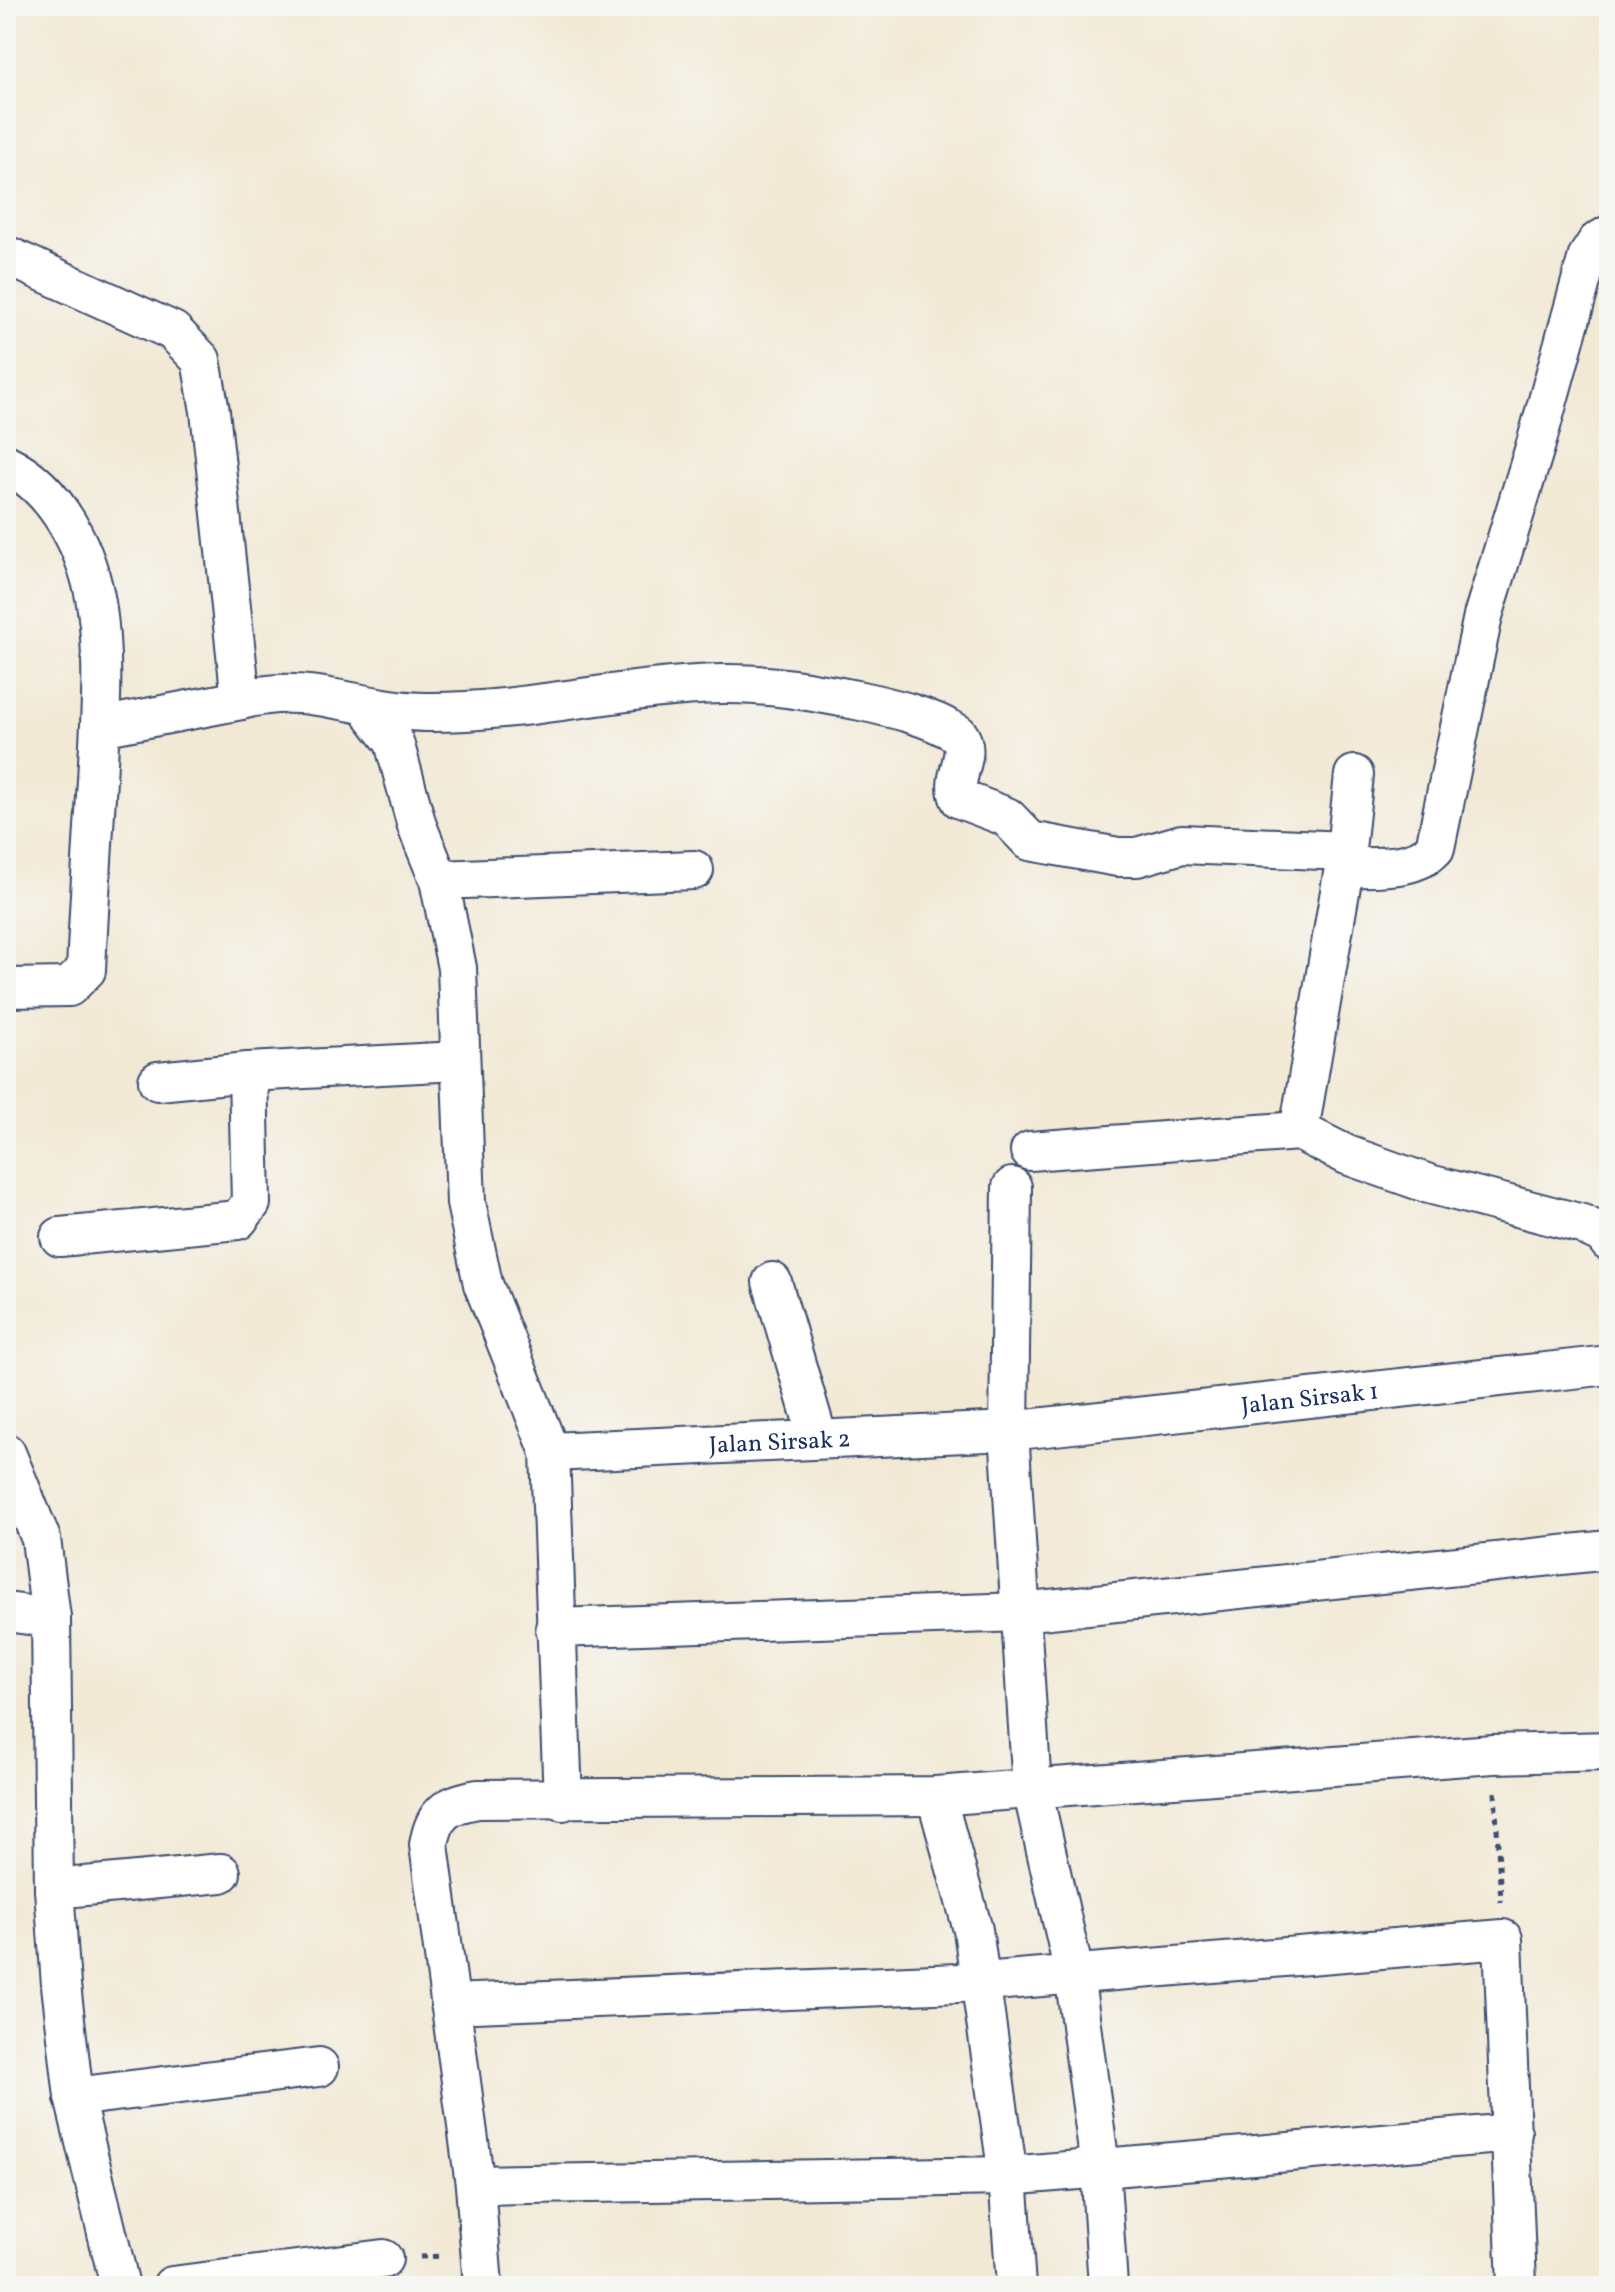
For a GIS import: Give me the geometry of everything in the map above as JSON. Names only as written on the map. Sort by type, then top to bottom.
[{"type":"street","points":[[100,727],[267,693],[330,695],[367,707],[425,712],[509,709],[723,684],[808,690],[898,709],[958,734],[965,750],[956,787],[960,799],[1007,817],[1030,841],[1127,858],[1182,844],[1411,863],[1426,858],[1435,848],[1483,616],[1536,444],[1588,256],[1597,242],[1609,235]]},
{"type":"street","points":[[6,255],[173,331],[201,360],[241,700]]},
{"type":"street","points":[[6,464],[27,474],[43,489],[73,535],[88,570],[97,609],[100,727],[86,970],[69,987],[6,988]]},
{"type":"street","points":[[367,707],[394,742],[417,826],[439,880],[457,968],[458,1061],[466,1203],[483,1284],[550,1452],[563,1801]]},
{"type":"street","points":[[1299,1131],[1345,859],[1354,775]]},
{"type":"street","points":[[439,880],[694,870]]},
{"type":"street","points":[[158,1081],[248,1072],[458,1061]]},
{"type":"street","points":[[60,1237],[238,1220],[251,1203],[248,1072]]},
{"type":"street","points":[[1030,1151],[1299,1131],[1347,1155],[1429,1184],[1582,1224],[1603,1234],[1609,1242]]},
{"type":"street","points":[[1012,1187],[1009,1431],[1032,1789],[1074,1973],[1100,2166],[1108,2286]]},
{"type":"street","points":[[772,1282],[818,1439]]},
{"type":"street","name":"Jalan Sirsak 1","points":[[1009,1431],[1609,1365]]},
{"type":"street","name":"Jalan Sirsak 2","points":[[550,1452],[1009,1431]]},
{"type":"street","points":[[6,1453],[41,1539],[51,1618],[49,1690],[54,1889],[74,2097],[120,2286]]},
{"type":"street","points":[[555,1628],[1021,1612],[1609,1550]]},
{"type":"street","points":[[6,1612],[51,1618]]},
{"type":"street","points":[[482,2270],[475,2185],[429,1845],[432,1825],[442,1809],[458,1802],[478,1799],[563,1801],[936,1796],[1493,1754],[1609,1751]]},
{"type":"street","points":[[936,1796],[973,1930],[982,1982],[1008,2176],[1016,2286]]},
{"type":"street","points":[[54,1889],[221,1873]]},
{"type":"street","points":[[450,2004],[982,1982],[1503,1939],[1517,2286]]},
{"type":"street","points":[[74,2097],[319,2067]]},
{"type":"street","points":[[475,2185],[1008,2176],[1512,2133]]},
{"type":"street","points":[[172,2286],[383,2259]]},
{"type":"path","points":[[1493,1754],[1503,1939]]},
{"type":"path","points":[[383,2259],[482,2270]]}]
